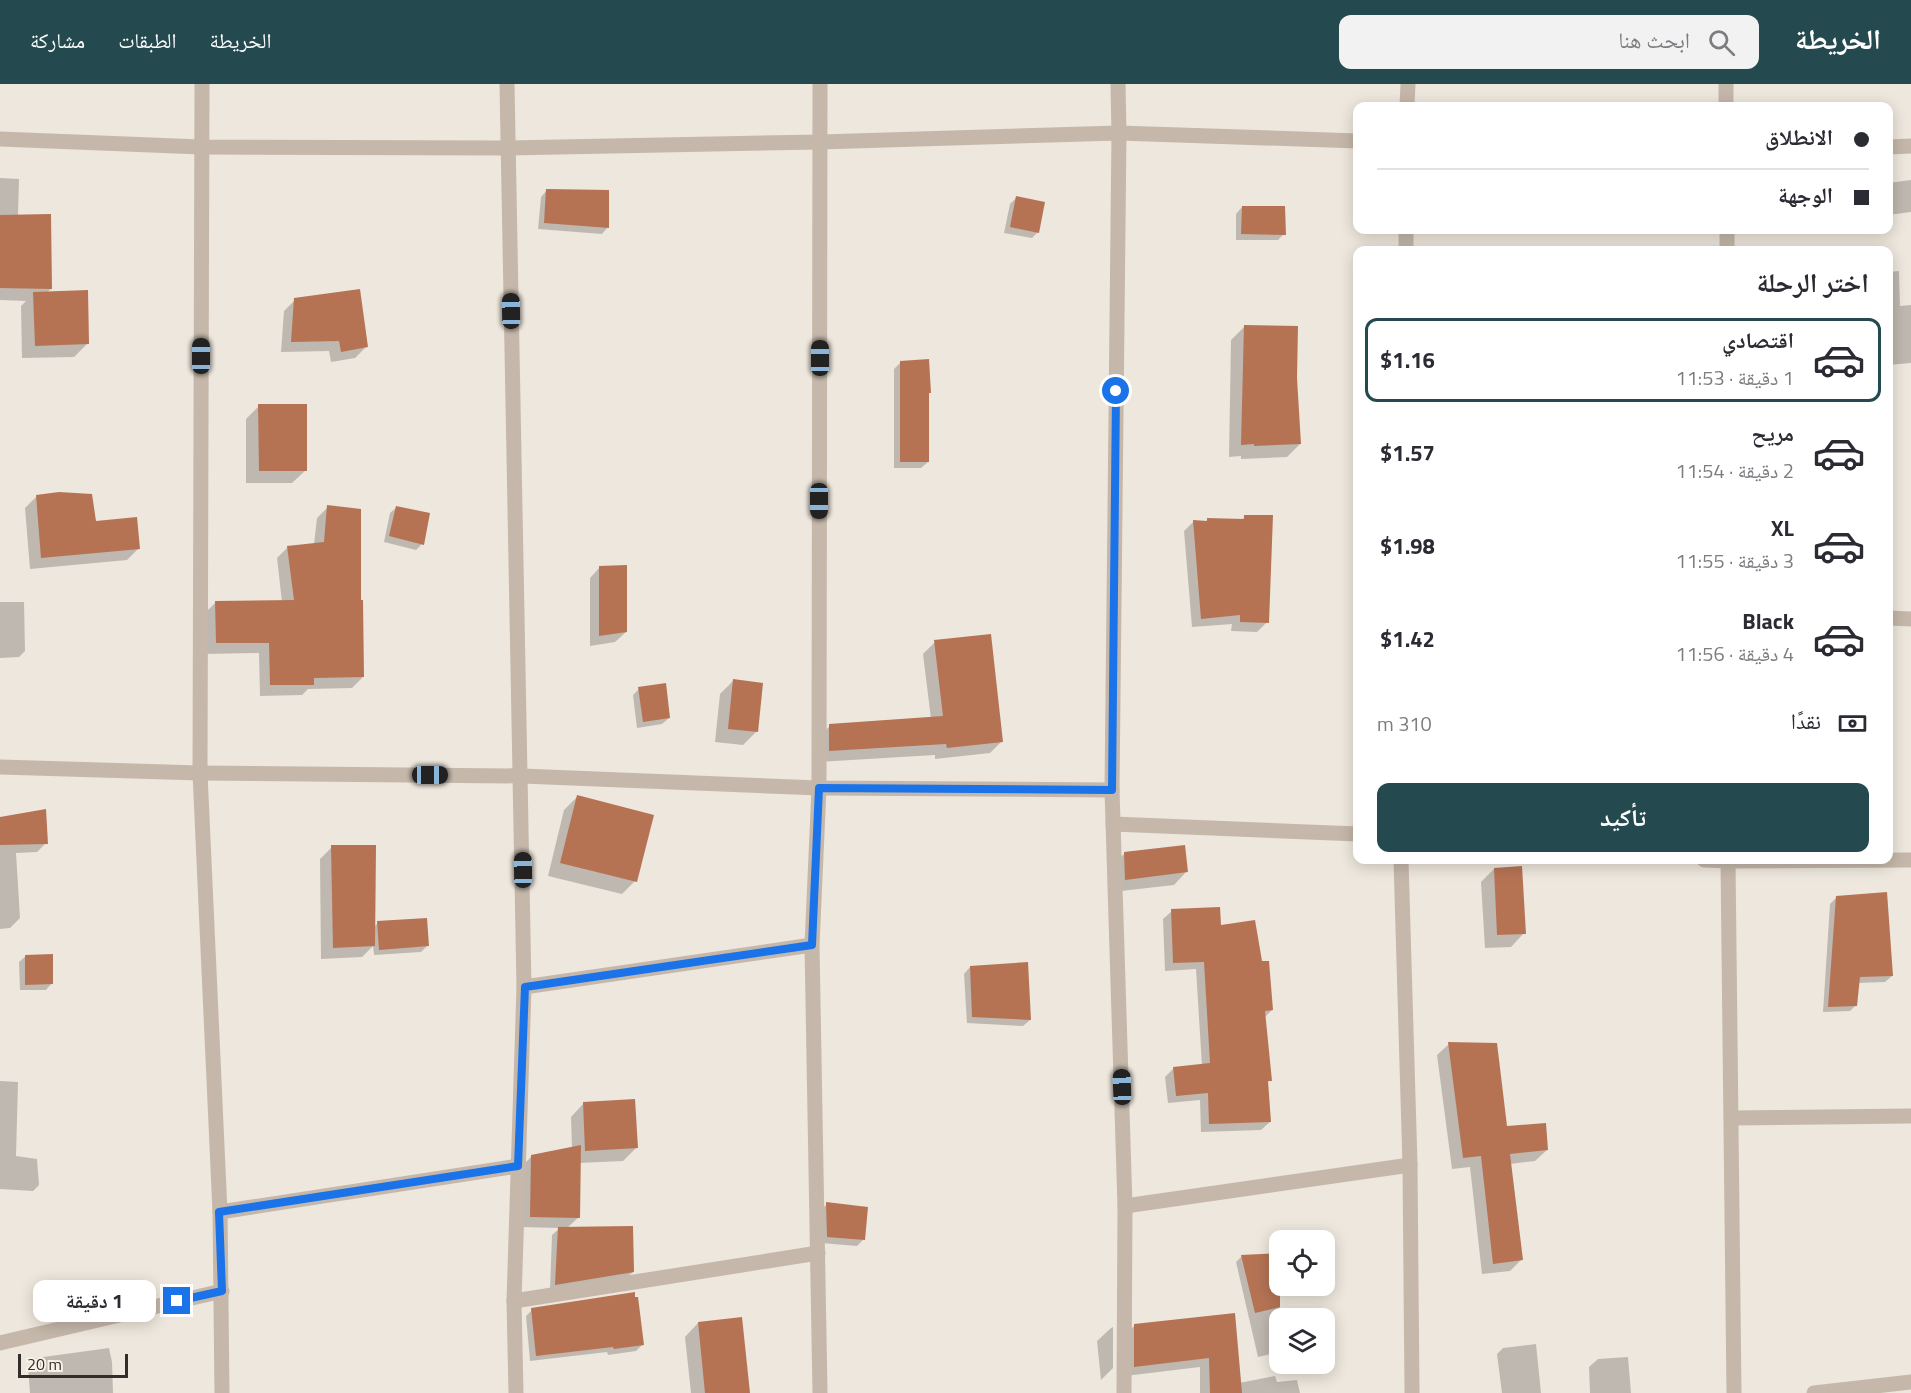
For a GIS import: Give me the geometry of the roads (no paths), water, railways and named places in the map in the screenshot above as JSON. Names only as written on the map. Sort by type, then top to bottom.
[{"type":"street","points":[[202,84],[200,774],[222,1291],[222,1393]]},
{"type":"street","points":[[507,84],[525,987],[514,1301],[516,1393]]},
{"type":"street","points":[[820,84],[819,788],[812,945],[820,1393]]},
{"type":"street","points":[[1118,84],[1112,790],[1125,1206],[1124,1393]]},
{"type":"street","points":[[1407,102],[1408,84]]},
{"type":"street","points":[[1726,84],[1726,102]]},
{"type":"street","points":[[0,139],[201,147],[508,148],[1119,133],[1353,141]]},
{"type":"street","points":[[1893,147],[1911,146]]},
{"type":"street","points":[[1893,618],[1911,619]]},
{"type":"street","points":[[0,767],[200,774],[522,776],[819,788],[1112,790]]},
{"type":"street","points":[[1113,824],[1353,834]]},
{"type":"street","points":[[1893,860],[1911,860]]},
{"type":"street","points":[[1401,864],[1410,1165],[1412,1393]]},
{"type":"street","points":[[1728,864],[1734,1393]]},
{"type":"street","points":[[525,987],[812,945]]},
{"type":"street","points":[[1732,1118],[1911,1116]]},
{"type":"street","points":[[1125,1206],[1410,1165]]},
{"type":"street","points":[[219,1212],[518,1166]]},
{"type":"street","points":[[514,1301],[818,1253]]},
{"type":"street","points":[[0,1343],[222,1291]]},
{"type":"street","points":[[1814,1393],[1911,1382]]}]
